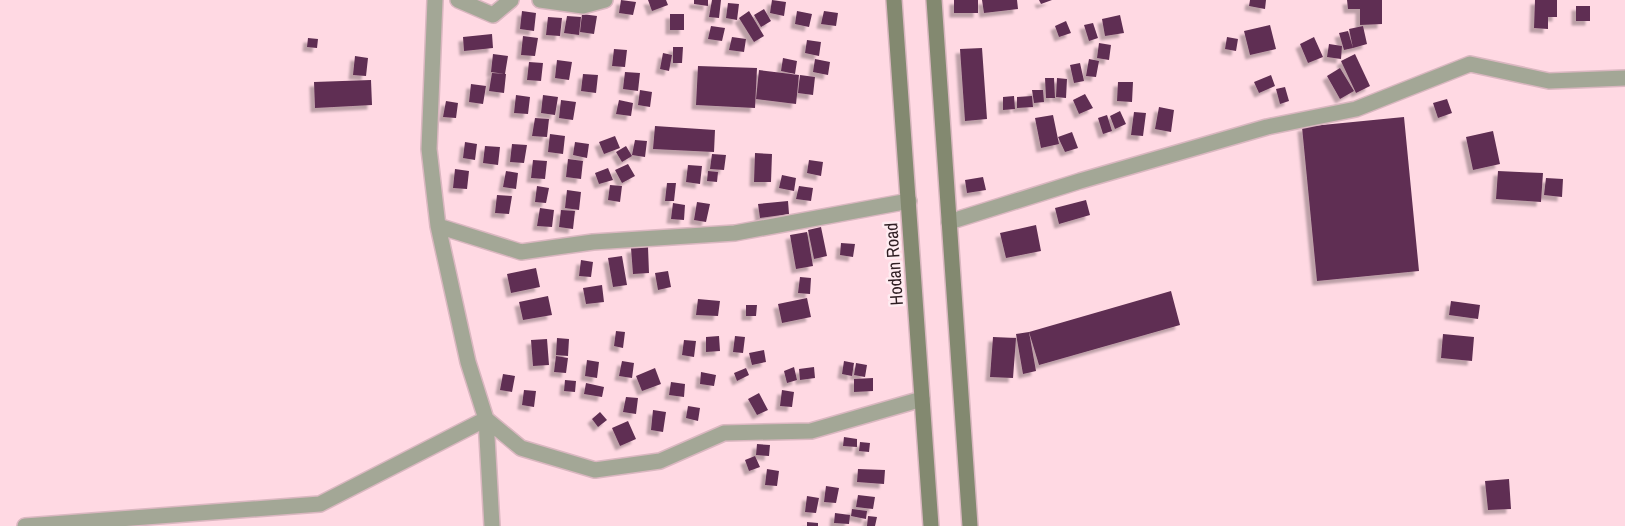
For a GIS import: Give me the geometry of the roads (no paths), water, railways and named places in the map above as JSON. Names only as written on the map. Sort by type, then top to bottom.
[{"type":"main road","name":"Hodan Road","points":[[894,0],[932,526]]},
{"type":"main road","points":[[934,0],[970,526]]},
{"type":"street","points":[[435,0],[428,149],[438,226],[468,362],[486,420],[492,526]]},
{"type":"street","points":[[458,0],[493,15],[511,0]]},
{"type":"street","points":[[540,0],[583,6],[605,0]]},
{"type":"street","points":[[949,222],[1080,181],[1267,127],[1356,109],[1470,64],[1549,81],[1625,78]]},
{"type":"street","points":[[438,226],[521,252],[593,242],[735,233],[909,201]]},
{"type":"street","points":[[486,420],[521,448],[595,470],[660,462],[724,433],[811,431],[922,400]]},
{"type":"street","points":[[25,526],[320,504],[486,420]]}]
